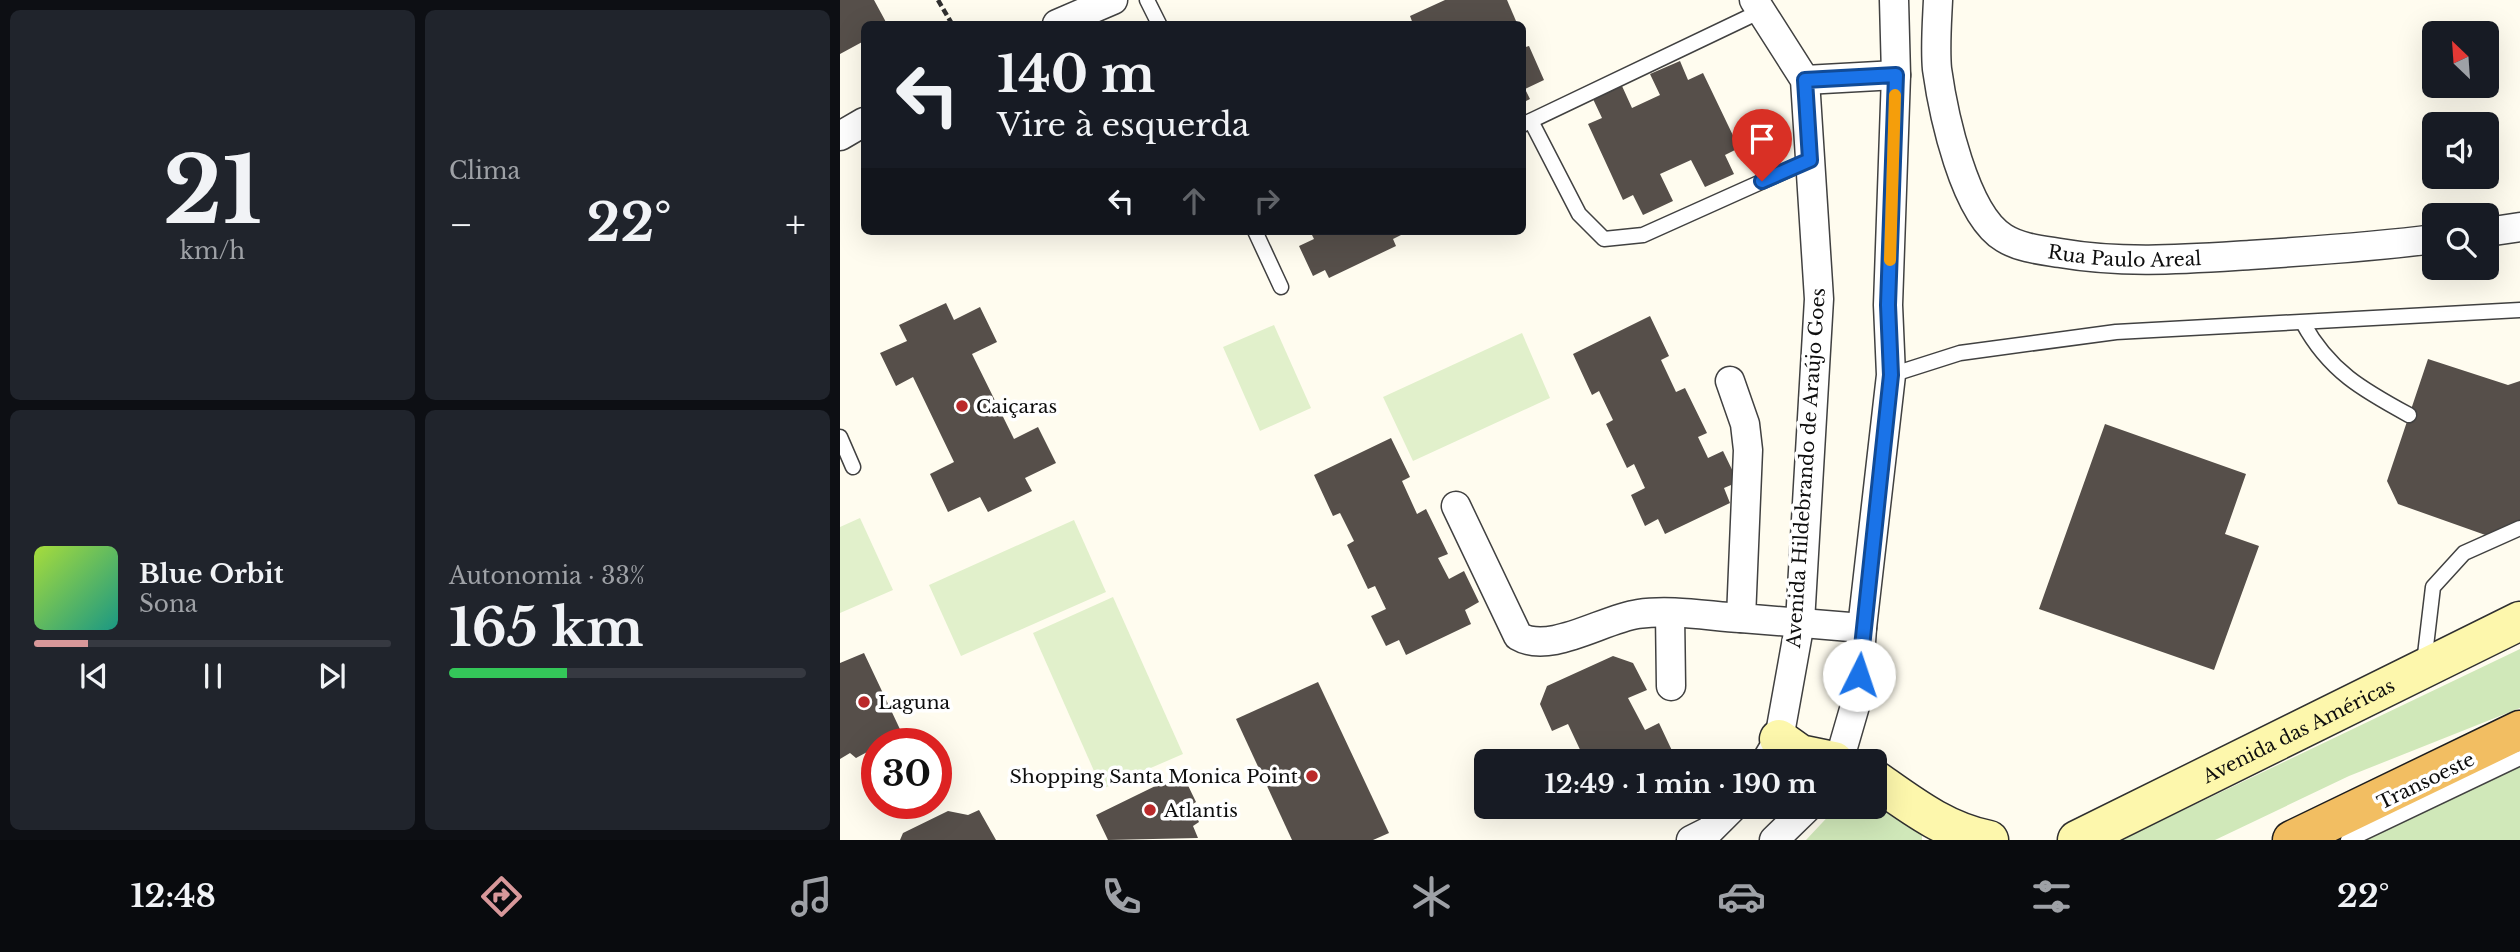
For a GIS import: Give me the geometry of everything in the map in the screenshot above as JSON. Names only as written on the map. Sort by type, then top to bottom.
[{"type":"highway","points":[[2292,840],[2520,730]]},
{"type":"main road","name":"Avenida das Américas","points":[[2077,840],[2520,621]]},
{"type":"main road","points":[[1887,790],[1936,831],[1989,840]]},
{"type":"street","points":[[1064,21],[1113,0]]},
{"type":"street","points":[[1841,749],[1857,699],[1862,628],[1891,375],[1888,305],[1896,75],[1894,0]]},
{"type":"street","name":"Rua Paulo Areal","points":[[1938,0],[1937,68],[1964,182],[1982,214],[2002,237],[2029,248],[2084,257],[2159,261],[2361,248],[2422,240]]},
{"type":"street","name":"Avenida Hildebrando de Araújo Goes","points":[[1758,6],[1805,80],[1819,299],[1800,622],[1773,749]]},
{"type":"street","points":[[1805,80],[1896,75]]},
{"type":"street","points":[[840,136],[861,124]]},
{"type":"street","points":[[2499,230],[2520,227]]},
{"type":"street","points":[[1730,381],[1745,424],[1748,450],[1741,618]]},
{"type":"street","points":[[1456,506],[1518,636],[1527,641],[1548,641],[1638,614],[1670,613],[1862,628]]},
{"type":"street","points":[[1670,613],[1671,685]]},
{"type":"street","points":[[1691,840],[1709,831],[1721,819]]},
{"type":"street","points":[[1774,840],[1796,819]]},
{"type":"lane","points":[[1147,0],[1158,21]]},
{"type":"lane","points":[[1758,6],[1527,123],[1579,214],[1604,239],[1643,235],[1810,160]]},
{"type":"lane","points":[[1257,235],[1281,287]]},
{"type":"lane","points":[[1891,375],[1960,353],[2116,332],[2520,310]]},
{"type":"lane","points":[[2303,323],[2317,349],[2339,371],[2366,391],[2409,415]]},
{"type":"lane","points":[[840,437],[853,467]]},
{"type":"lane","points":[[2424,669],[2433,587],[2463,553],[2520,528]]},
{"type":"lane","name":"Transoeste","points":[[2348,840],[2520,758]]},
{"type":"path","points":[[939,0],[950,21]]},
{"type":"green space","points":[[1274,325],[1311,408],[1260,431],[1223,347]]},
{"type":"green space","points":[[1522,333],[1550,398],[1413,461],[1383,397]]},
{"type":"green space","points":[[860,518],[893,590],[840,613],[840,527]]},
{"type":"green space","points":[[1074,520],[1106,592],[961,656],[929,585]]},
{"type":"green space","points":[[1113,597],[1183,754],[1102,789],[1033,633]]},
{"type":"green space","points":[[2520,649],[2520,708],[2349,776],[2215,840],[2121,840]]},
{"type":"green space","points":[[2520,763],[2520,840],[2359,840]]},
{"type":"green space","points":[[1887,806],[1922,829],[1922,840],[1806,840],[1826,819],[1887,819]]},
{"type":"building","points":[[840,0],[874,0],[885,21],[861,21],[861,43],[840,54]]},
{"type":"building","points":[[1445,0],[1507,0],[1516,21],[1412,21],[1410,16]]},
{"type":"building","points":[[1529,46],[1544,80],[1526,89],[1526,47]]},
{"type":"building","points":[[1680,61],[1688,80],[1703,73],[1739,148],[1725,155],[1734,174],[1705,187],[1691,160],[1660,174],[1673,201],[1643,215],[1633,195],[1623,200],[1588,124],[1602,118],[1593,99],[1622,86],[1632,108],[1660,95],[1650,74]]},
{"type":"building","points":[[1312,235],[1401,235],[1393,239],[1396,246],[1329,278],[1325,270],[1313,276],[1299,246],[1314,239]]},
{"type":"building","name":"Caiçaras","points":[[946,303],[954,320],[980,307],[997,342],[972,354],[1014,439],[1038,427],[1056,463],[1025,478],[1032,491],[988,512],[980,497],[948,512],[930,474],[954,462],[913,377],[896,386],[880,353],[907,341],[899,325]]},
{"type":"building","points":[[1650,316],[1669,356],[1661,360],[1676,392],[1685,388],[1707,433],[1698,437],[1708,458],[1723,451],[1738,482],[1724,488],[1730,503],[1665,534],[1658,519],[1645,526],[1631,495],[1645,488],[1634,464],[1627,468],[1606,424],[1613,420],[1599,391],[1592,395],[1573,354]]},
{"type":"building","points":[[2428,359],[2508,385],[2520,381],[2520,523],[2491,537],[2398,504],[2387,481]]},
{"type":"building","points":[[2105,424],[2246,474],[2225,534],[2259,546],[2214,670],[2039,609]]},
{"type":"building","points":[[1391,438],[1410,477],[1402,481],[1417,514],[1426,509],[1448,554],[1438,558],[1449,579],[1464,571],[1479,602],[1465,610],[1471,624],[1406,655],[1399,640],[1386,646],[1371,616],[1386,609],[1375,586],[1368,589],[1347,545],[1354,541],[1340,513],[1333,516],[1314,475]]},
{"type":"building","name":"Laguna","points":[[864,653],[899,728],[861,728],[861,755],[856,758],[850,753],[840,759],[840,663]]},
{"type":"building","points":[[1613,656],[1633,663],[1647,690],[1628,698],[1645,730],[1659,723],[1671,749],[1580,749],[1568,724],[1552,731],[1540,704],[1547,686]]},
{"type":"building","name":"Shopping Santa Monica Point","points":[[1318,682],[1389,833],[1373,840],[1292,840],[1236,719]]},
{"type":"building","name":"Atlantis","points":[[1182,773],[1196,802],[1191,805],[1199,822],[1193,826],[1198,838],[1108,840],[1096,815]]},
{"type":"building","points":[[979,810],[996,840],[900,840],[903,833],[932,819],[952,819],[952,812],[968,815]]},
{"type":"slow traffic","points":[[1890,260],[1895,95]]},
{"type":"place","name":"Caiçaras","points":[[962,406]]},
{"type":"place","name":"Laguna","points":[[864,702]]},
{"type":"place","name":"Shopping Santa Monica Point","points":[[1312,776]]},
{"type":"place","name":"Atlantis","points":[[1150,810]]},
{"type":"route","points":[[1762,181],[1810,160],[1805,80],[1896,75],[1888,305],[1891,375],[1859,675]]}]
